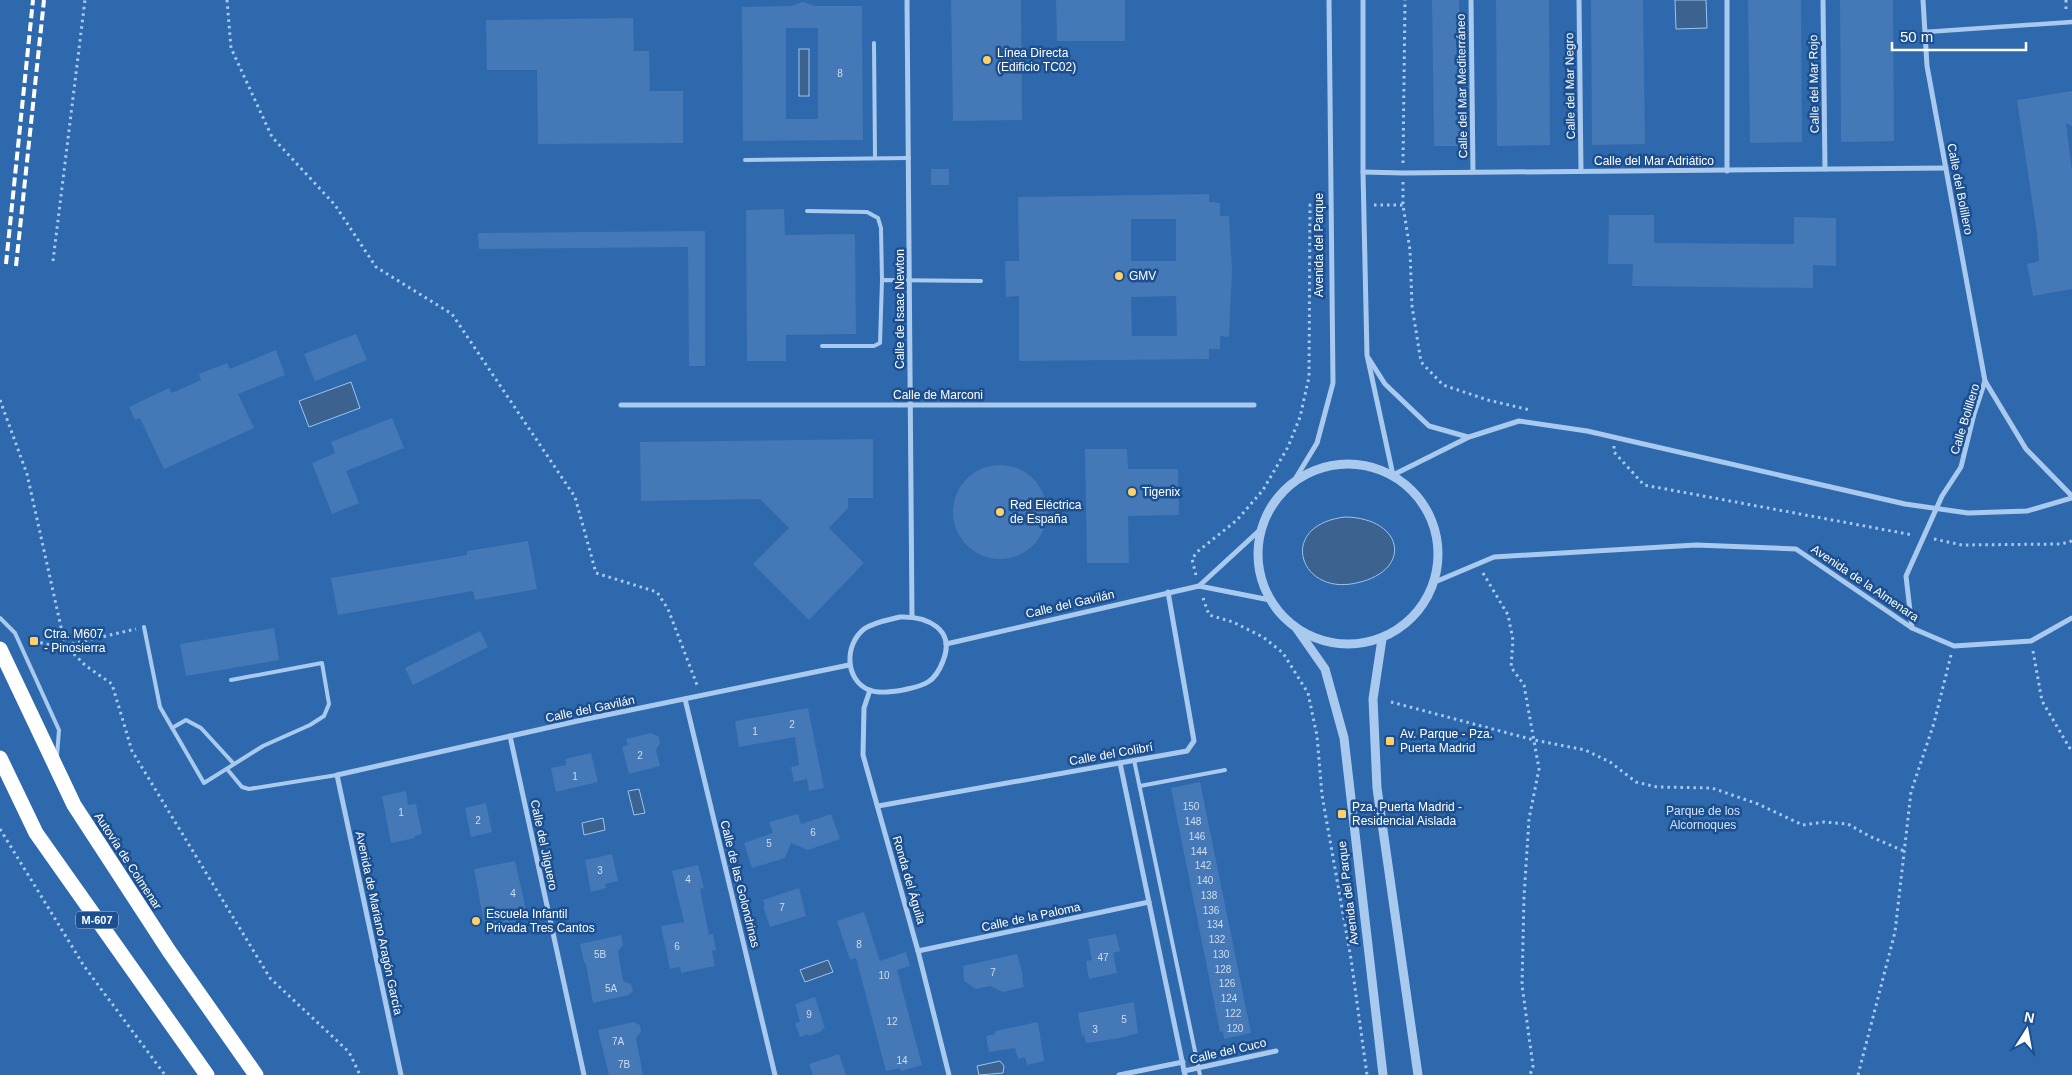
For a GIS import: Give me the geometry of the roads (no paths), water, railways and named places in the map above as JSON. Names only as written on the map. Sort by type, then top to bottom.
[{"type":"highway","name":"Autovía de Colmenar","points":[[0,649],[74,805],[169,952],[256,1075]]},
{"type":"highway","name":"M-607","points":[[0,758],[36,832],[207,1075]]},
{"type":"street","name":"Calle de Isaac Newton","points":[[907,0],[912,617]]},
{"type":"street","name":"Avenida del Parque","points":[[1294,481],[1317,443],[1333,382],[1329,0]]},
{"type":"street","points":[[1362,0],[1367,355],[1393,475]]},
{"type":"street","name":"Calle del Mar Mediterráneo","points":[[1471,0],[1473,172]]},
{"type":"street","name":"Calle del Mar Negro","points":[[1579,0],[1581,171]]},
{"type":"street","points":[[1727,0],[1727,170]]},
{"type":"street","name":"Calle del Mar Rojo","points":[[1823,0],[1825,169]]},
{"type":"street","name":"Calle del Bolillero","points":[[1923,0],[1927,66],[1985,381]]},
{"type":"street","points":[[1925,32],[2072,22]]},
{"type":"street","name":"Calle del Mar Adriático","points":[[1363,172],[1946,168]]},
{"type":"street","points":[[1367,355],[1385,384],[1429,426],[1468,437]]},
{"type":"street","name":"Calle Bolillero","points":[[1985,381],[2026,449],[2072,497]]},
{"type":"street","name":"Calle Bolillero","points":[[1912,628],[1906,576],[1942,496],[1961,467],[1974,414],[1985,381]]},
{"type":"street","name":"Calle de Marconi","points":[[622,405],[1254,405]]},
{"type":"street","points":[[1393,475],[1468,437],[1519,421],[1614,438],[1905,504],[1968,513],[2027,511],[2072,497]]},
{"type":"street","points":[[1340,464],[1365,465],[1393,475],[1410,487],[1426,507],[1436,531],[1440,557],[1435,582],[1423,606],[1405,625],[1382,639],[1353,645],[1323,642],[1297,629],[1282,616],[1270,600],[1261,580],[1257,559],[1261,529],[1273,502],[1294,481],[1316,469],[1340,464]]},
{"type":"street","points":[[1199,586],[1261,529]]},
{"type":"street","name":"Avenida de la Almenara","points":[[1435,582],[1494,557],[1696,545],[1796,549],[1912,628],[1954,646],[2031,641],[2072,618]]},
{"type":"street","name":"Calle del Gavilán","points":[[946,644],[1199,586],[1270,600]]},
{"type":"street","name":"Calle del Colibrí","points":[[878,806],[1187,750],[1194,741],[1168,592]]},
{"type":"street","points":[[912,617],[926,620],[943,633],[946,644],[942,665],[929,682],[896,692],[870,690],[859,685],[849,665],[856,640],[863,630],[873,624],[884,621],[912,617]]},
{"type":"street","name":"Avenida del Parque","points":[[1297,629],[1325,669],[1344,738],[1383,1075]]},
{"type":"street","points":[[1382,639],[1373,699],[1377,788],[1418,1075]]},
{"type":"street","name":"Calle del Gavilán","points":[[336,775],[701,695],[849,665]]},
{"type":"street","name":"Ronda del Águila","points":[[870,690],[864,708],[863,754],[918,951],[949,1075]]},
{"type":"street","name":"Calle de las Golondrinas","points":[[685,699],[775,1075]]},
{"type":"street","name":"Calle del Jilguero","points":[[510,736],[584,1075]]},
{"type":"street","points":[[1120,763],[1185,1073]]},
{"type":"street","name":"Avenida de Mariano Aragón García","points":[[336,775],[401,1075]]},
{"type":"street","name":"Calle de la Paloma","points":[[918,951],[1149,902]]},
{"type":"street","name":"Calle del Cuco","points":[[1185,1073],[1198,1068],[1276,1051]]},
{"type":"street","name":"Calle del Cuco","points":[[1119,1075],[1183,1062]]},
{"type":"lane","points":[[874,43],[875,158]]},
{"type":"lane","points":[[745,160],[909,158]]},
{"type":"lane","points":[[808,212],[867,212],[878,218],[881,228],[880,343],[874,346],[822,346]]},
{"type":"lane","points":[[882,280],[981,281]]},
{"type":"lane","points":[[0,618],[15,633],[58,730],[57,768]]},
{"type":"lane","points":[[144,627],[160,707],[204,783],[263,746],[310,725],[324,716],[329,704],[322,663],[231,680]]},
{"type":"lane","points":[[172,728],[186,720],[201,728],[234,764]]},
{"type":"lane","points":[[1134,760],[1200,1075]]},
{"type":"lane","points":[[228,769],[242,787],[249,789],[336,775]]},
{"type":"lane","points":[[1140,786],[1225,770]]},
{"type":"railway","points":[[6,264],[33,0]]},
{"type":"railway","points":[[16,266],[44,0]]},
{"type":"place","name":"Línea Directa (Edificio TC02)","points":[[987,60]]},
{"type":"place","name":"GMV","points":[[1119,276]]},
{"type":"place","name":"Tigenix","points":[[1132,492]]},
{"type":"place","name":"Red Eléctrica de España","points":[[1000,512]]},
{"type":"place","name":"Ctra. M607 - Pinosierra","points":[[34,641]]},
{"type":"place","name":"Av. Parque - Pza. Puerta Madrid","points":[[1390,741]]},
{"type":"place","name":"Pza. Puerta Madrid - Residencial Aislada","points":[[1342,814]]},
{"type":"place","name":"Escuela Infantil Privada Tres Cantos","points":[[476,921]]},
{"type":"park label","name":"Parque de los Alcornoques","points":[[1703,818]]}]
